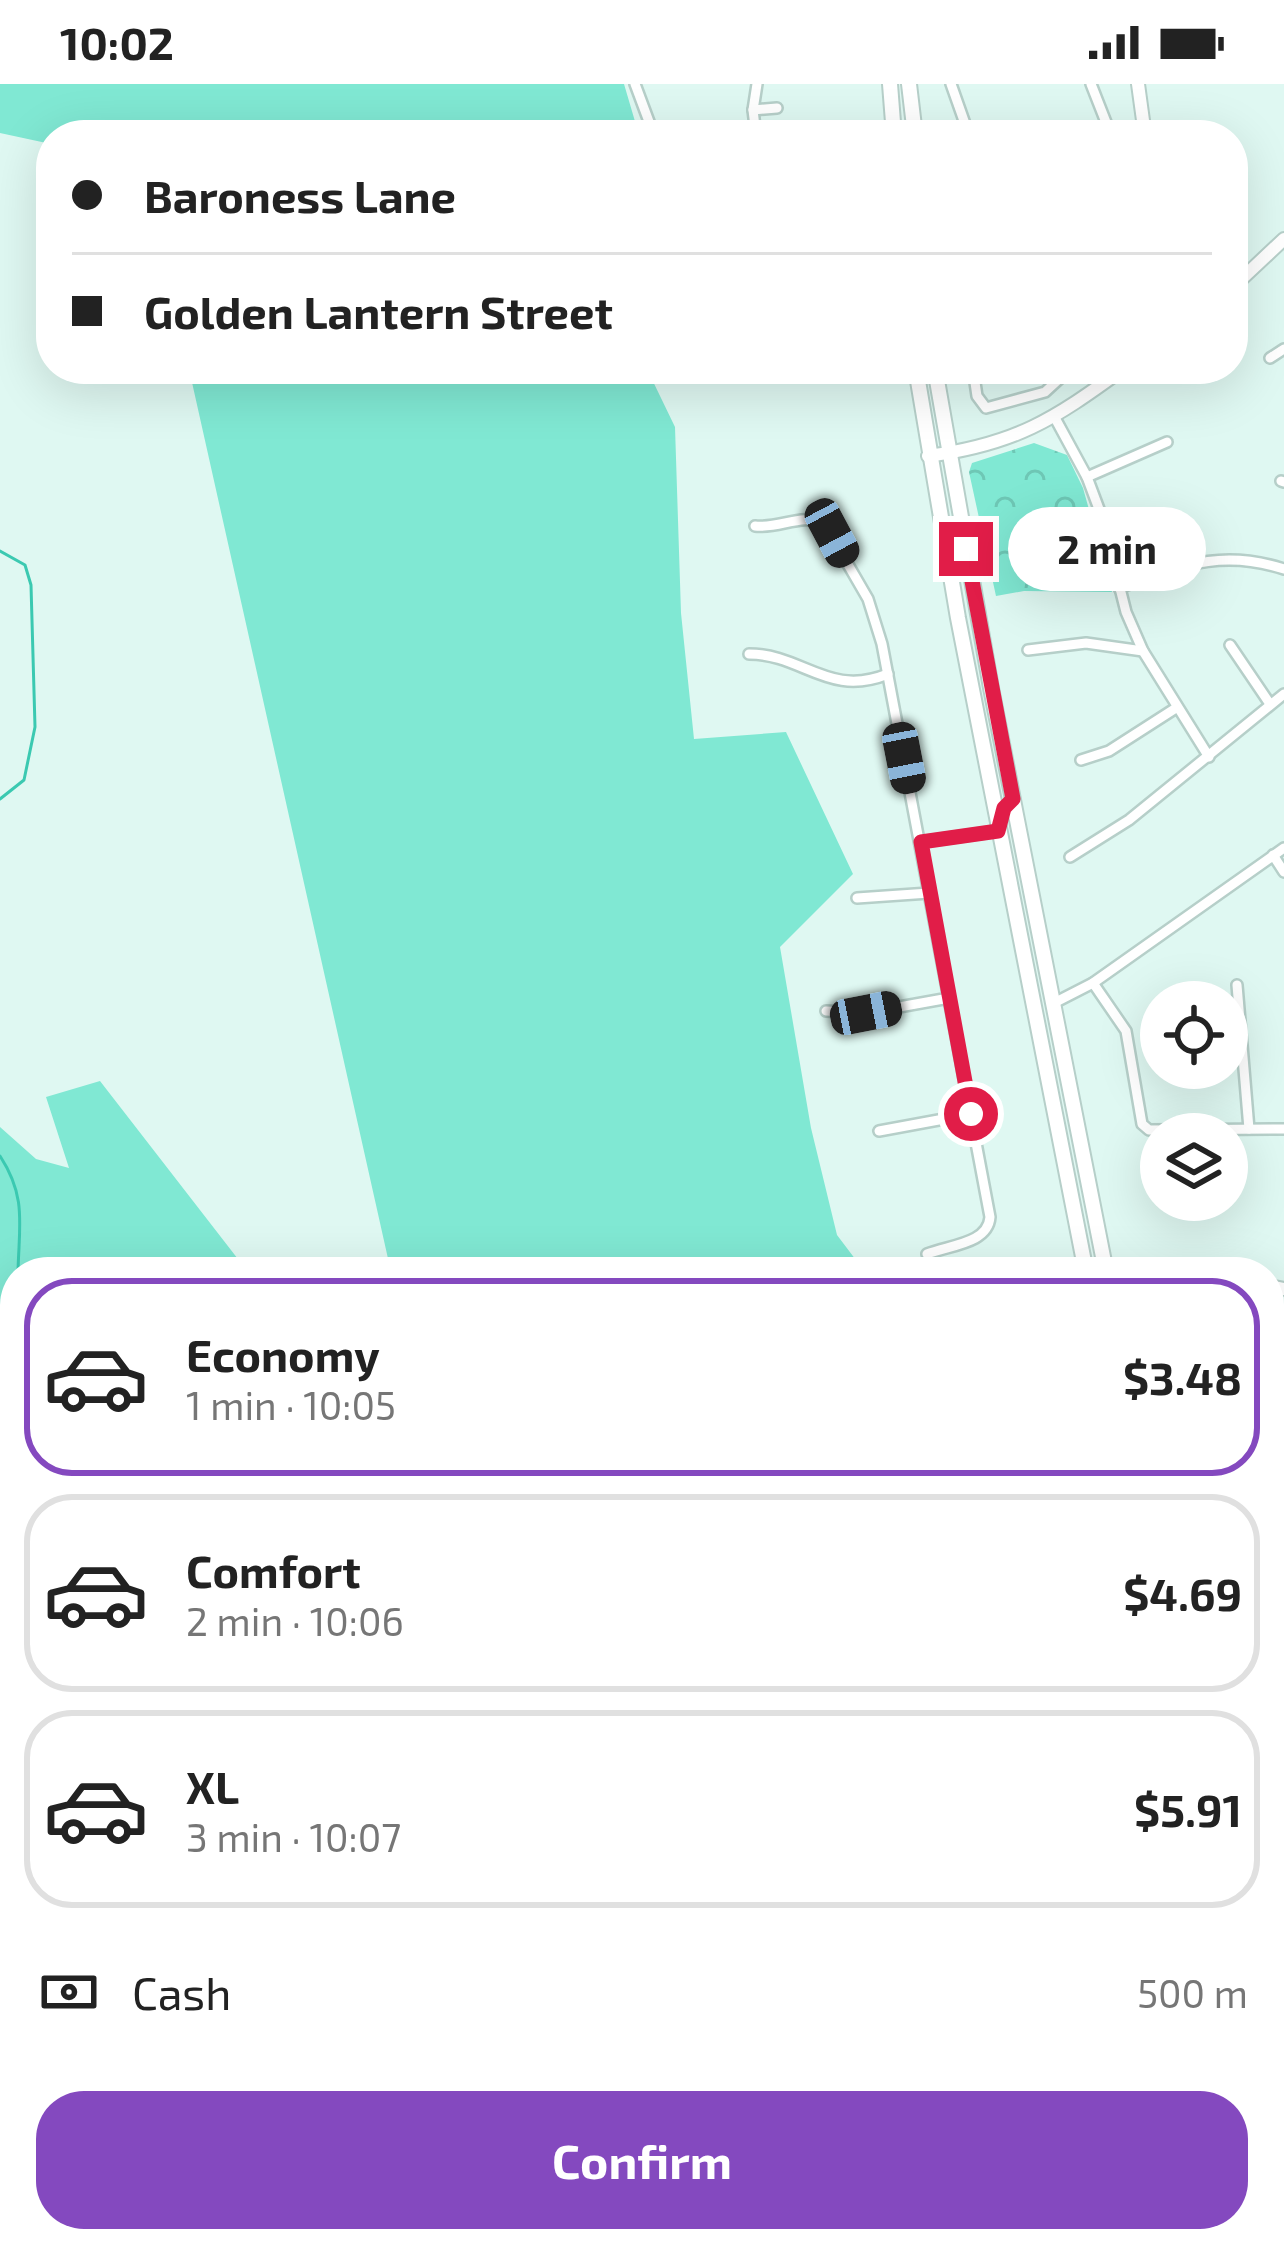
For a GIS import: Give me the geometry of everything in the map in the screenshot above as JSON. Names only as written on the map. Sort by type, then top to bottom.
[{"type":"main road","points":[[890,84],[893,120]]},
{"type":"main road","points":[[910,84],[914,120]]},
{"type":"main road","points":[[918,384],[998,831],[1073,1214],[1085,1233],[1087,1257]]},
{"type":"main road","points":[[937,384],[1103,1257]]},
{"type":"main road","points":[[998,831],[1004,808],[1013,799]]},
{"type":"main road","points":[[998,831],[1022,847]]},
{"type":"main road","points":[[1030,991],[1052,1004]]},
{"type":"main road","points":[[1040,1033],[1047,1027],[1052,1004]]},
{"type":"street","points":[[635,84],[648,120]]},
{"type":"street","points":[[754,120],[757,84]]},
{"type":"street","points":[[951,84],[964,120]]},
{"type":"street","points":[[1091,84],[1105,120]]},
{"type":"street","points":[[1138,84],[1143,120]]},
{"type":"street","points":[[753,110],[777,108]]},
{"type":"street","points":[[1248,273],[1284,239]]},
{"type":"street","points":[[1270,358],[1284,349]]},
{"type":"street","points":[[975,384],[976,396],[986,408],[1045,392],[1054,384]]},
{"type":"street","points":[[928,456],[1006,439],[1055,418],[1102,384]]},
{"type":"street","points":[[1055,418],[1102,517],[1119,588],[1143,651],[1209,757]]},
{"type":"street","points":[[1087,478],[1167,442]]},
{"type":"street","points":[[755,526],[775,527],[809,518],[829,528],[871,607],[888,674],[990,1227],[982,1235],[927,1254]]},
{"type":"street","points":[[1119,588],[1215,558],[1250,559],[1284,569]]},
{"type":"street","points":[[1028,650],[1087,643],[1143,651]]},
{"type":"street","points":[[1230,645],[1270,704]]},
{"type":"street","points":[[749,654],[770,654],[836,681],[870,681],[888,674]]},
{"type":"street","points":[[1070,857],[1129,820],[1284,694]]},
{"type":"street","points":[[1081,760],[1108,751],[1176,708]]},
{"type":"street","points":[[921,842],[998,831]]},
{"type":"street","points":[[1052,1004],[1094,983],[1284,848]]},
{"type":"street","points":[[1273,855],[1284,872]]},
{"type":"street","points":[[857,898],[929,893]]},
{"type":"street","points":[[1094,983],[1126,1031],[1142,1124],[1157,1132],[1284,1129]]},
{"type":"street","points":[[826,1011],[866,1013],[950,998]]},
{"type":"street","points":[[1246,1089],[1250,1129]]},
{"type":"street","points":[[879,1131],[971,1114]]},
{"type":"green space","points":[[0,84],[624,84],[635,120],[36,120],[36,141],[0,133]]},
{"type":"green space","points":[[192,384],[654,384],[675,427],[681,613],[694,739],[786,732],[853,874],[780,947],[811,1128],[837,1235],[854,1257],[388,1257]]},
{"type":"green space","points":[[1034,443],[1067,455],[1083,488],[1112,592],[1024,591],[996,596],[969,472],[972,463]]},
{"type":"green space","points":[[100,1081],[236,1257],[0,1257],[0,1127],[36,1159],[69,1168],[46,1097]]},
{"type":"waterway","points":[[0,551],[25,565],[31,585],[35,727],[24,780],[0,799]]},
{"type":"waterway","points":[[0,1156],[18,1198],[19,1257]]},
{"type":"route","points":[[966,549],[1013,799],[1004,808],[998,831],[921,842],[971,1114]]}]
